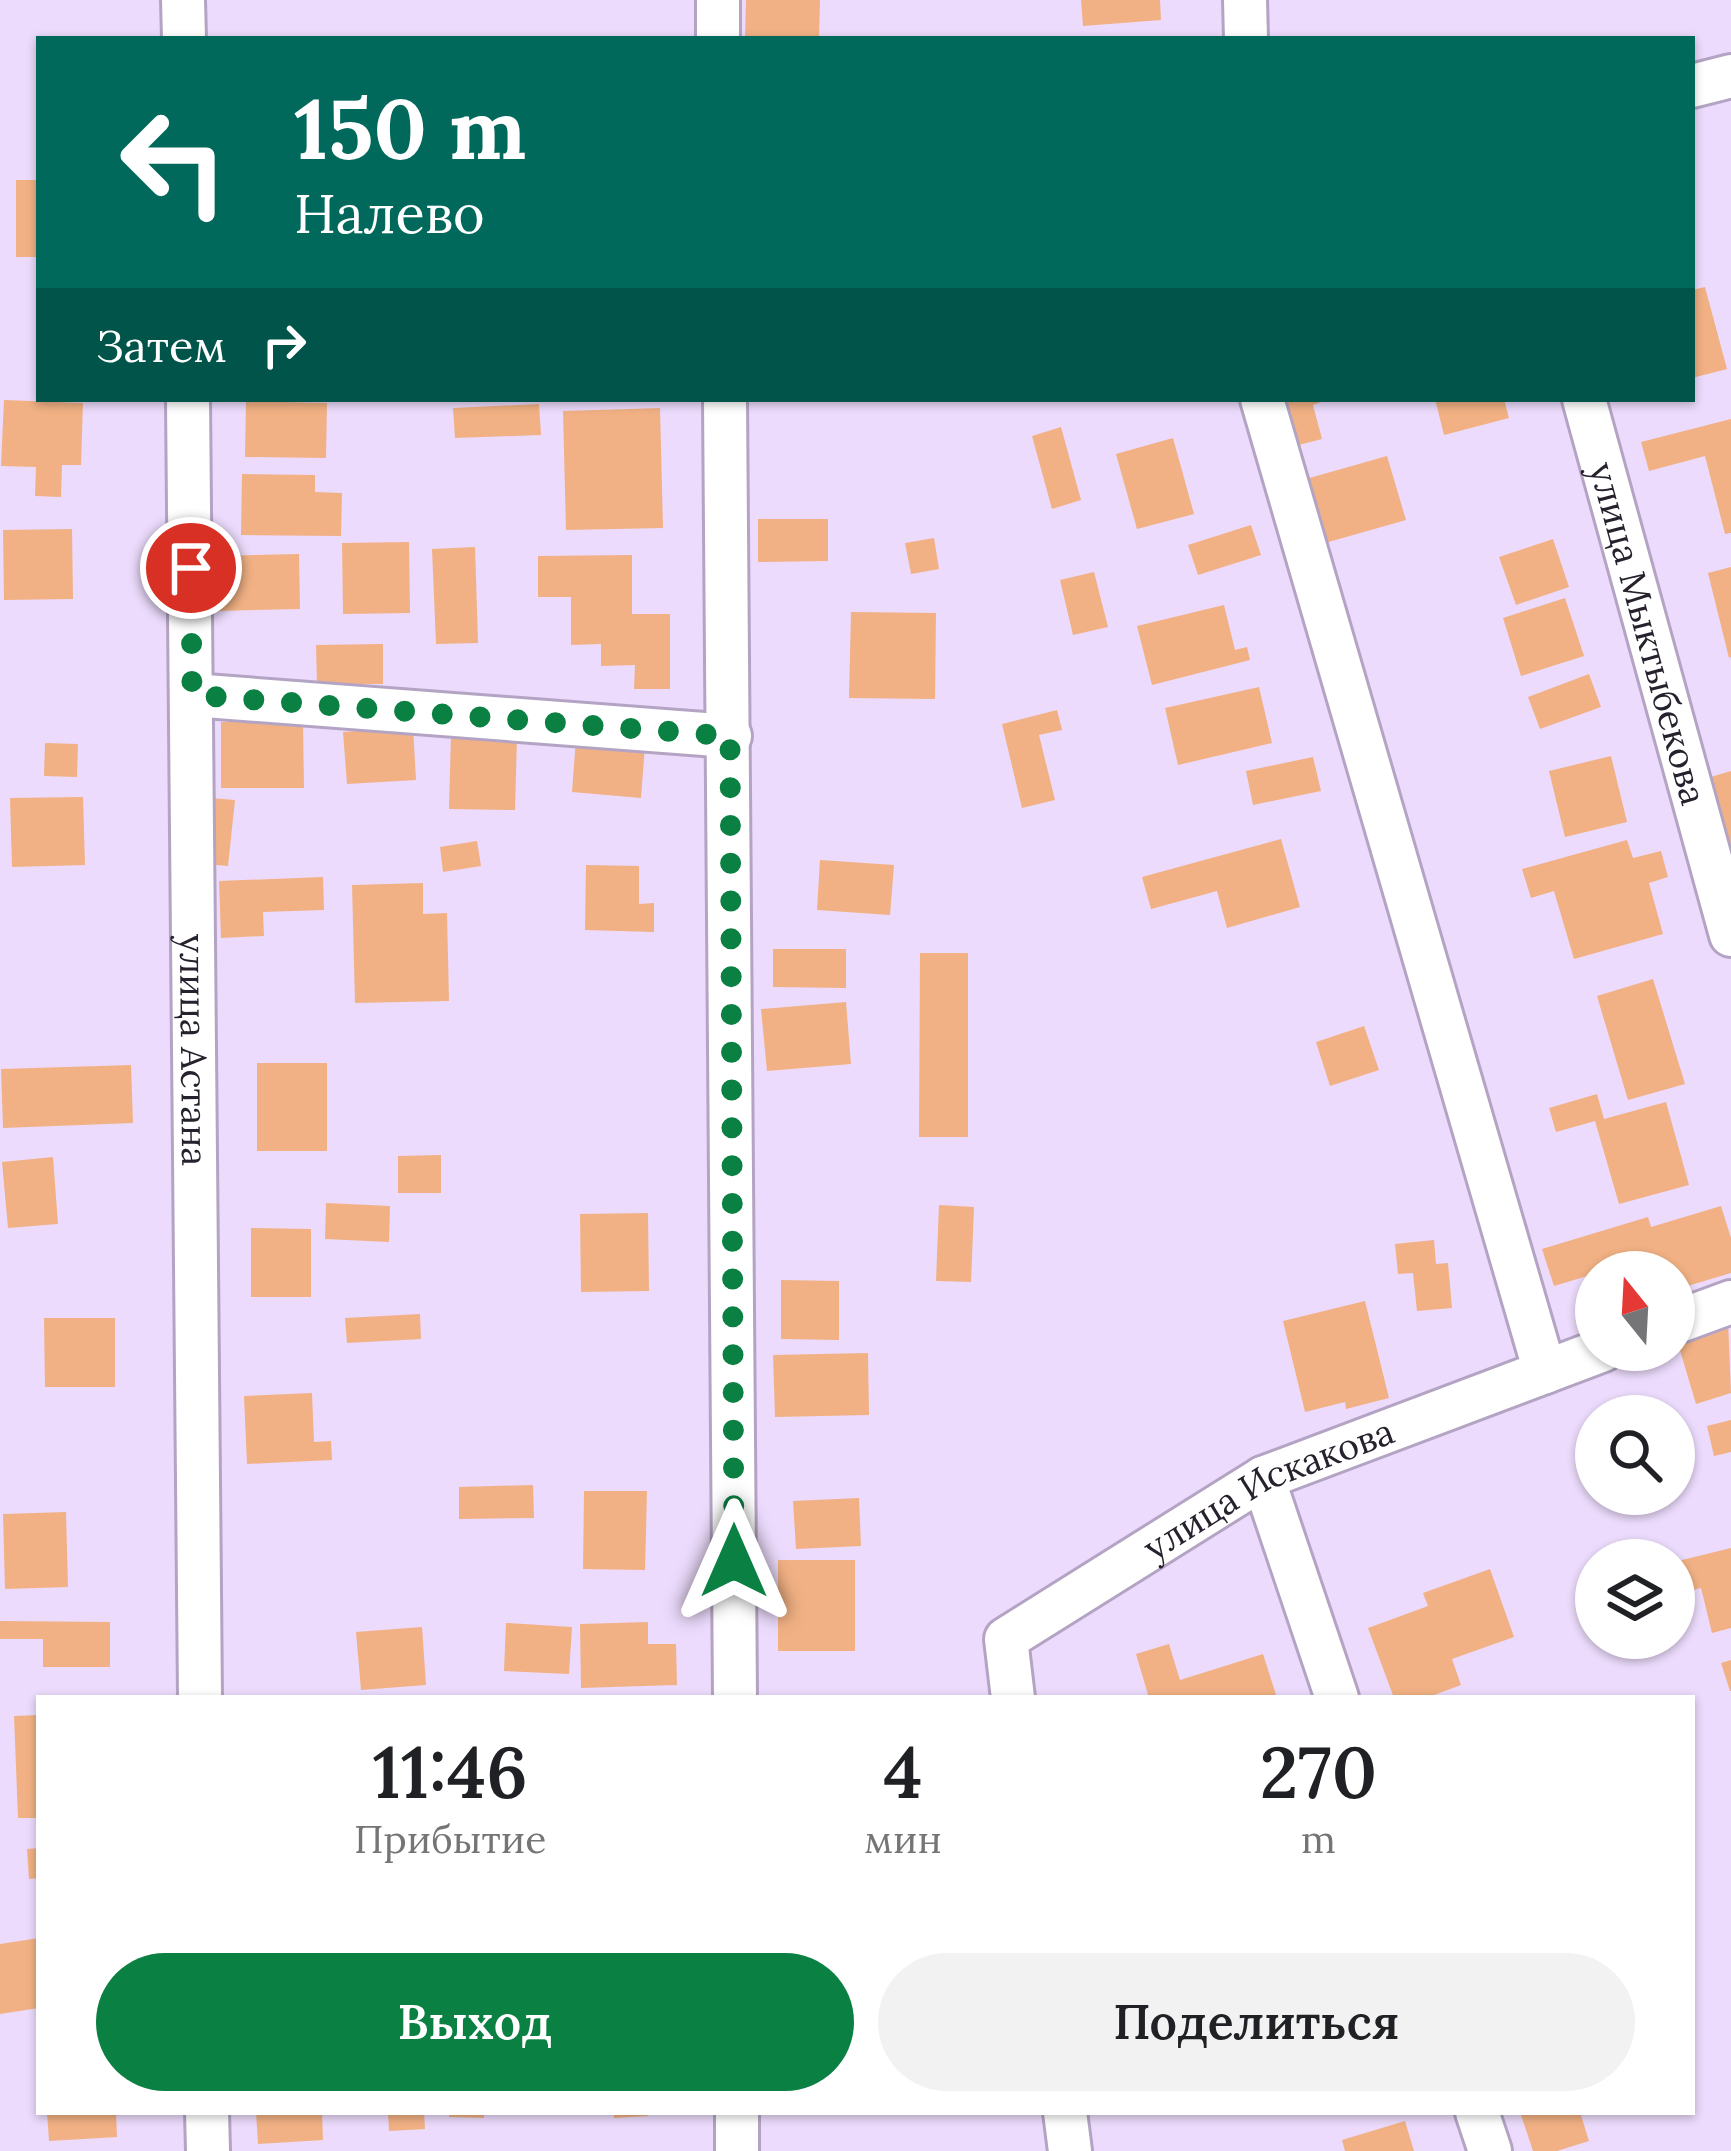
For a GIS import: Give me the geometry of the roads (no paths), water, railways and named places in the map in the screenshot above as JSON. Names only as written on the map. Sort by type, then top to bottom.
[{"type":"street","points":[[183,0],[184,36]]},
{"type":"street","points":[[718,0],[718,36]]},
{"type":"street","points":[[1245,0],[1246,36]]},
{"type":"street","points":[[1695,85],[1731,76]]},
{"type":"street","name":"улица Астана","points":[[188,402],[200,1695]]},
{"type":"street","points":[[724,402],[735,1695]]},
{"type":"street","points":[[1263,402],[1545,1372]]},
{"type":"street","name":"улица Мыктыбекова","points":[[1585,402],[1731,934]]},
{"type":"street","points":[[192,695],[730,736]]},
{"type":"street","points":[[1695,1315],[1731,1302]]},
{"type":"street","name":"улица Искакова","points":[[1013,1695],[1006,1639],[1263,1478],[1575,1361]]},
{"type":"street","points":[[1263,1478],[1336,1695]]},
{"type":"street","points":[[207,2115],[208,2151]]},
{"type":"street","points":[[737,2115],[737,2151]]},
{"type":"street","points":[[1065,2115],[1070,2151]]},
{"type":"street","points":[[1478,2115],[1490,2151]]}]
